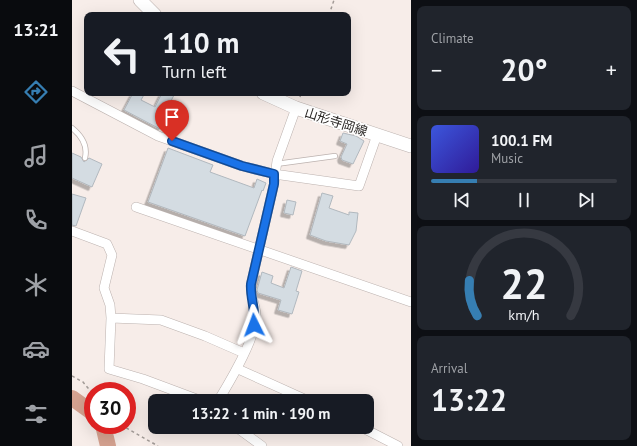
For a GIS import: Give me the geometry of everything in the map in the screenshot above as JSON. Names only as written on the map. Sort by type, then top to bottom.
[{"type":"main road","points":[[140,0],[152,12]]},
{"type":"main road","name":"山形寺岡線","points":[[270,96],[296,108],[411,146]]},
{"type":"street","points":[[72,91],[158,136],[242,166],[274,174],[359,186],[377,135]]},
{"type":"street","points":[[222,394],[238,369],[254,325],[256,314],[250,294],[274,184],[276,164],[296,108]]},
{"type":"street","points":[[136,207],[411,302]]},
{"type":"street","points":[[72,231],[107,244],[112,255],[104,288],[110,304],[111,318],[109,369],[143,379],[183,394]]},
{"type":"street","points":[[111,318],[162,320],[205,336],[244,353]]},
{"type":"street","points":[[238,369],[293,394]]},
{"type":"street","points":[[246,434],[262,446]]},
{"type":"street","points":[[374,434],[398,446]]},
{"type":"lane","points":[[72,128],[80,134],[85,144],[85,158]]},
{"type":"lane","points":[[276,164],[335,156]]},
{"type":"path","points":[[330,12],[334,0]]},
{"type":"path","points":[[72,376],[84,383]]},
{"type":"path","points":[[136,434],[158,446]]},
{"type":"building","points":[[131,96],[143,96],[141,100],[155,107],[160,96],[174,96],[170,103],[175,105],[160,129],[124,110]]},
{"type":"building","points":[[343,133],[356,136],[364,141],[353,164],[342,160],[341,157],[347,144],[340,141]]},
{"type":"building","points":[[168,148],[213,165],[210,172],[254,188],[257,179],[266,183],[245,236],[148,202]]},
{"type":"building","points":[[72,153],[81,157],[84,162],[89,158],[102,164],[92,187],[72,178]]},
{"type":"building","points":[[322,193],[333,196],[329,208],[349,215],[349,212],[358,213],[356,231],[349,245],[326,241],[310,235]]},
{"type":"building","points":[[72,194],[86,198],[76,226],[72,225]]},
{"type":"building","points":[[287,200],[296,202],[293,215],[284,213]]},
{"type":"building","points":[[291,267],[302,271],[296,291],[299,292],[292,314],[278,310],[281,300],[258,293],[257,290],[262,272],[273,276],[271,283],[284,288]]},
{"type":"waterway","points":[[72,398],[84,407]]},
{"type":"waterway","points":[[105,434],[108,446]]},
{"type":"route","points":[[172,141],[242,166],[274,174],[274,184],[251,284],[250,294],[256,314],[254,325]]}]
